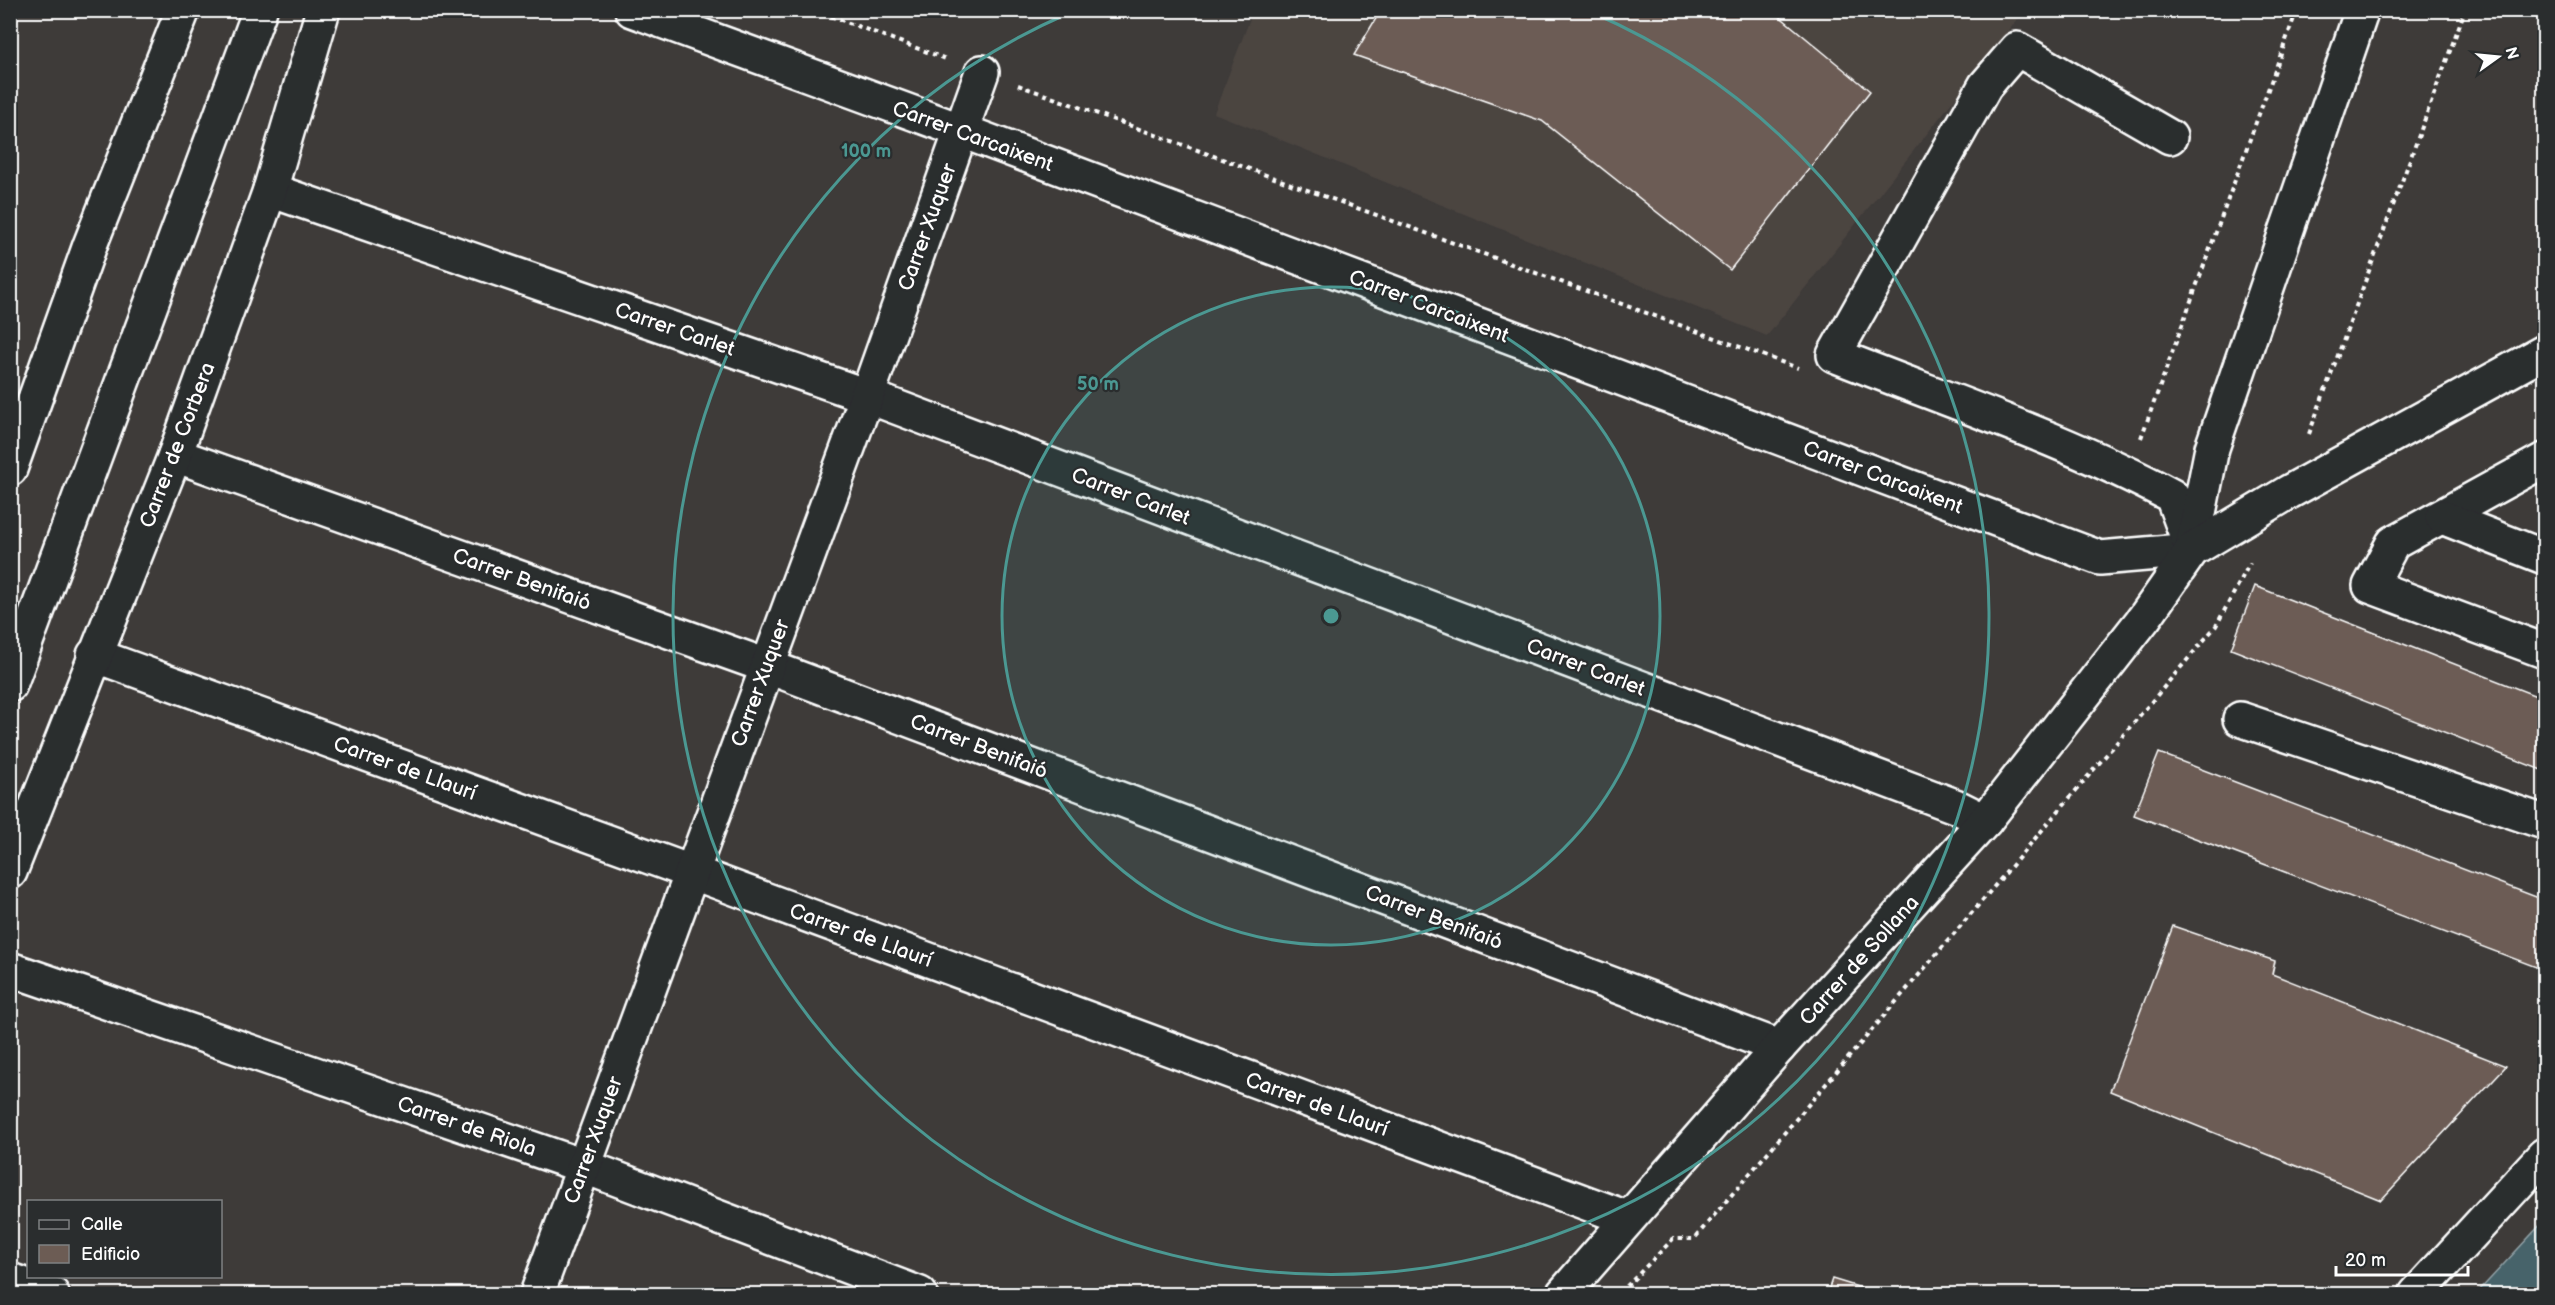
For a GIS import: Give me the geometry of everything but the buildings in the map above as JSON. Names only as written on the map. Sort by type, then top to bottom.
[{"type":"street","points":[[10,469],[90,244],[183,10]]},
{"type":"street","points":[[10,685],[260,10]]},
{"type":"street","name":"Carrer de Corbera","points":[[10,872],[175,455],[270,190],[323,10]]},
{"type":"street","name":"Carrer Carcaixent","points":[[632,10],[663,17],[2100,558],[2192,550]]},
{"type":"street","points":[[2192,550],[2212,448],[2362,10]]},
{"type":"street","points":[[2170,137],[2017,49],[1984,86],[1834,355],[2128,472],[2172,496],[2192,550]]},
{"type":"street","name":"Carrer Xuquer","points":[[537,1294],[867,396],[982,72]]},
{"type":"street","name":"Carrer Carlet","points":[[270,190],[867,396],[1955,806],[1985,821]]},
{"type":"street","points":[[2192,550],[2289,492],[2544,352]]},
{"type":"street","name":"Carrer Benifaió","points":[[175,455],[766,666],[1779,1047]]},
{"type":"street","points":[[2544,460],[2393,543],[2370,586],[2544,651]]},
{"type":"street","points":[[2442,517],[2544,557]]},
{"type":"street","name":"Carrer de Sollana","points":[[1563,1294],[1627,1218],[1779,1047],[1985,821],[2145,616],[2192,550]]},
{"type":"street","name":"Carrer de Llaurí","points":[[94,655],[691,872],[1627,1218]]},
{"type":"street","points":[[2240,719],[2544,822]]},
{"type":"street","name":"Carrer de Riola","points":[[10,969],[583,1166],[920,1294]]},
{"type":"street","points":[[2416,1294],[2544,1155]]},
{"type":"street","points":[[10,1280],[52,1294]]},
{"type":"path","points":[[814,10],[1799,368]]},
{"type":"path","points":[[2128,472],[2297,10]]},
{"type":"shaded area","points":[[1253,11],[2024,11],[1767,336],[1214,113]]},
{"type":"water","points":[[2544,1221],[2544,1294],[2476,1294]]}]
